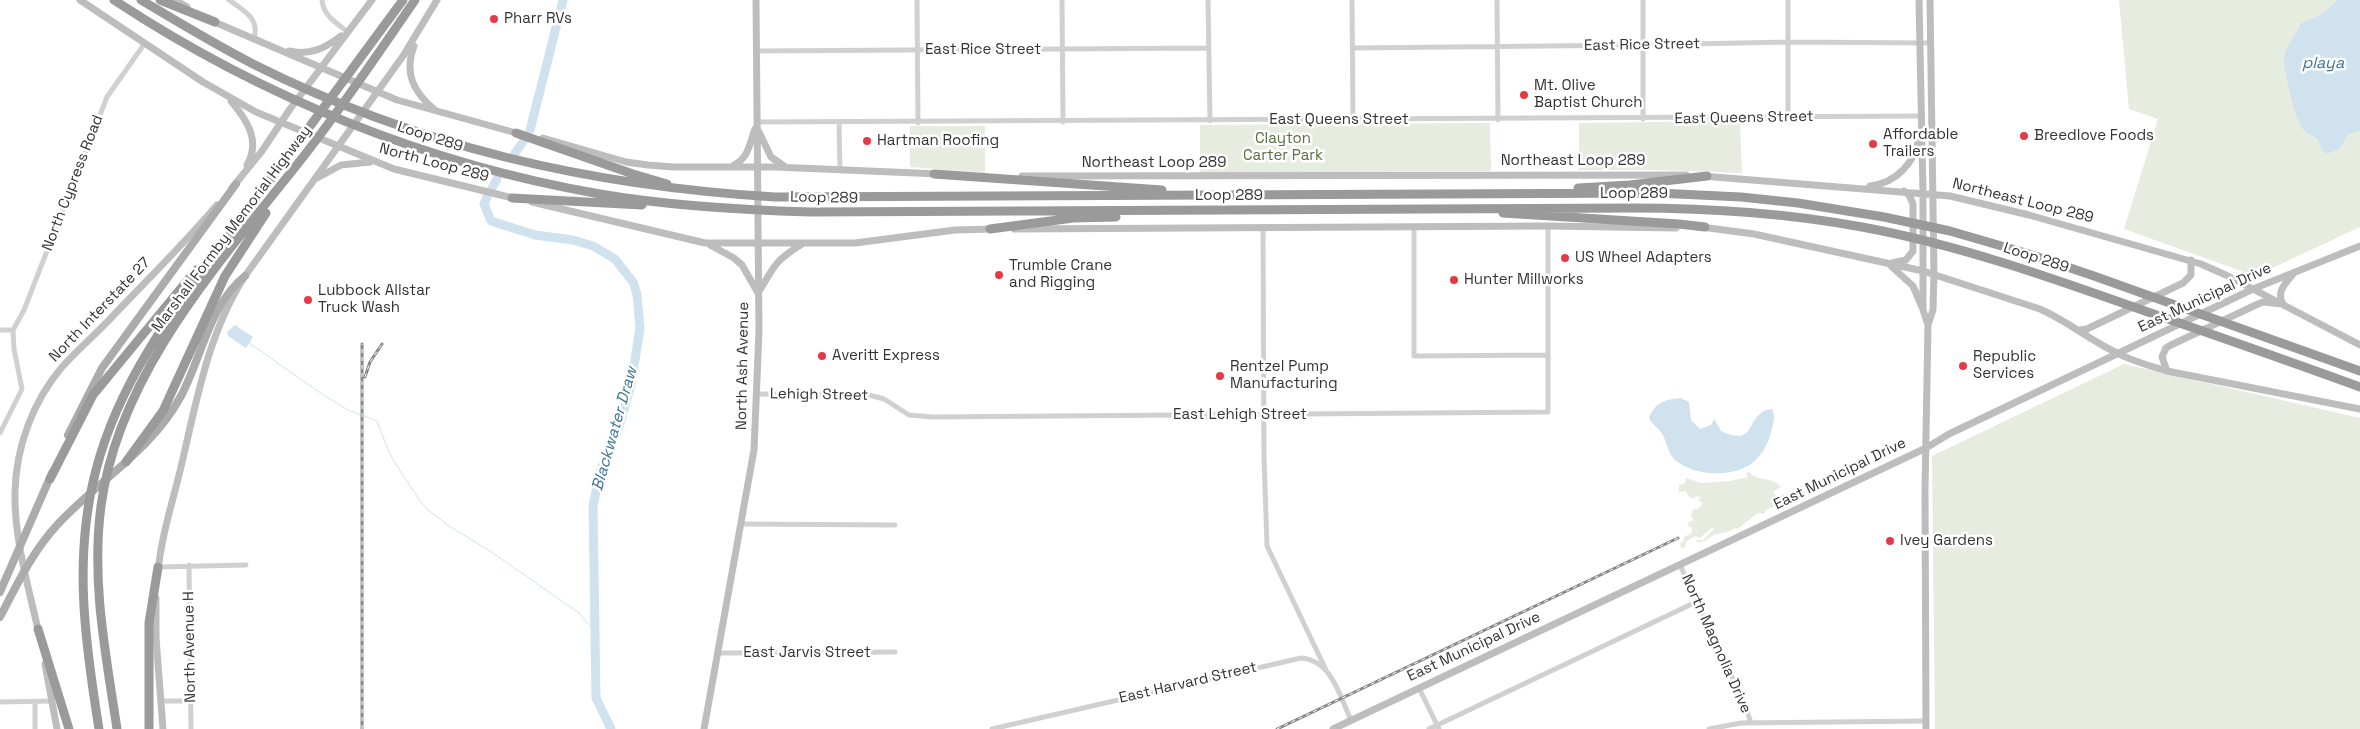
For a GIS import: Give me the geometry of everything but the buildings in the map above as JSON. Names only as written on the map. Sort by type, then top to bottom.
[{"type":"highway","name":"Loop 289","points":[[114,0],[206,56],[285,96],[366,130],[467,163],[531,180],[600,194],[706,207],[811,212],[1445,208],[1714,210],[1815,220],[1902,235],[2014,264],[2360,386]]},
{"type":"highway","name":"Loop 289","points":[[141,0],[215,44],[292,82],[379,119],[478,151],[567,172],[641,185],[731,195],[808,197],[1439,194],[1712,195],[1798,202],[1902,220],[1950,231],[2029,254],[2360,371]]},
{"type":"highway","points":[[160,0],[215,22]]},
{"type":"highway","name":"Marshall Formby Memorial Highway","points":[[99,729],[83,621],[82,572],[85,532],[95,472],[106,435],[137,368],[170,317],[403,0]]},
{"type":"highway","name":"Marshall Formby Memorial Highway","points":[[117,729],[100,620],[97,567],[101,507],[116,442],[134,396],[171,332],[216,268],[309,150],[415,0]]},
{"type":"highway","points":[[516,133],[659,182],[731,195]]},
{"type":"highway","points":[[126,462],[163,411],[225,276],[309,150]]},
{"type":"highway","points":[[934,174],[1118,188],[1254,195]]},
{"type":"highway","points":[[1439,194],[1630,184],[1707,176]]},
{"type":"highway","points":[[512,198],[674,208],[706,207]]},
{"type":"highway","points":[[1445,208],[1704,227]]},
{"type":"highway","points":[[990,229],[1073,218],[1218,214],[1277,209]]},
{"type":"highway","points":[[50,479],[86,408],[101,385],[211,252],[226,240]]},
{"type":"highway","points":[[149,729],[149,629],[158,566]]},
{"type":"highway","points":[[38,629],[69,729]]},
{"type":"main road","name":"North Loop 289","points":[[80,0],[228,97],[294,128],[377,163],[416,176],[705,243],[758,242]]},
{"type":"main road","points":[[175,0],[215,22],[320,68],[378,92],[437,112],[633,163],[673,167],[758,167]]},
{"type":"main road","name":"North Interstate 27","points":[[57,729],[15,515],[16,475],[24,439],[36,406],[49,384],[77,351],[184,244],[236,184],[372,0]]},
{"type":"main road","points":[[163,729],[156,638],[158,566],[195,409],[213,345],[226,309],[245,276],[418,34],[437,0]]},
{"type":"main road","name":"North Ash Avenue","points":[[704,729],[753,464],[758,394],[756,0]]},
{"type":"main road","points":[[1919,0],[1924,193],[1923,310]]},
{"type":"main road","points":[[1926,725],[1928,325],[1933,310],[1934,275],[1930,0]]},
{"type":"main road","points":[[274,48],[293,52],[312,52],[324,48],[348,32]]},
{"type":"main road","points":[[418,34],[410,57],[410,76],[415,90],[437,112]]},
{"type":"main road","points":[[0,592],[95,379],[236,184],[250,159],[252,139],[247,123],[228,97]]},
{"type":"main road","points":[[1858,188],[1884,182],[1898,176],[1907,167],[1917,147],[1921,116],[1927,111],[1931,101]]},
{"type":"main road","points":[[731,167],[744,159],[747,154],[757,123]]},
{"type":"main road","points":[[757,123],[767,151],[771,157],[786,167]]},
{"type":"main road","points":[[313,181],[341,165],[356,162],[377,163]]},
{"type":"main road","name":"Northeast Loop 289","points":[[758,167],[1045,176],[1707,176],[1794,185],[1934,194],[1976,201],[2191,260],[2253,288],[2360,345]]},
{"type":"main road","points":[[1887,264],[1906,260],[1913,251],[1913,204],[1909,195],[1904,191]]},
{"type":"main road","points":[[758,242],[803,244],[855,243],[934,232],[990,229],[1704,227],[1754,234],[1924,271],[2040,309],[2118,354],[2168,371],[2360,409]]},
{"type":"main road","points":[[705,243],[729,255],[742,265],[758,293]]},
{"type":"main road","points":[[758,293],[772,267],[780,259],[803,244]]},
{"type":"main road","name":"East Municipal Drive","points":[[1333,729],[1926,448],[1949,434],[2253,288],[2360,246]]},
{"type":"main road","points":[[2079,330],[2087,329],[2187,281],[2192,272],[2191,260]]},
{"type":"main road","points":[[1887,264],[1898,271],[1913,286],[1928,325]]},
{"type":"main road","points":[[2168,371],[2162,357],[2166,348],[2263,302],[2283,304],[2280,295],[2281,290],[2293,273]]},
{"type":"main road","points":[[0,616],[34,551],[67,515],[142,448],[169,417],[185,387],[222,304],[234,285],[245,276]]},
{"type":"street","points":[[228,0],[252,17],[256,24],[254,39]]},
{"type":"street","points":[[322,0],[323,9],[328,16],[348,32]]},
{"type":"street","points":[[917,0],[918,122]]},
{"type":"street","points":[[1062,0],[1062,122]]},
{"type":"street","points":[[1208,0],[1210,121]]},
{"type":"street","points":[[1352,0],[1353,120]]},
{"type":"street","points":[[1497,0],[1498,120]]},
{"type":"street","points":[[1643,0],[1643,119]]},
{"type":"street","points":[[1788,0],[1788,118]]},
{"type":"street","name":"East Rice Street","points":[[1352,48],[1643,46],[1788,42],[1931,43]]},
{"type":"street","name":"North Cypress Road","points":[[14,330],[24,310],[107,97],[145,43]]},
{"type":"street","name":"East Rice Street","points":[[757,51],[1209,48]]},
{"type":"street","name":"East Queens Street","points":[[757,123],[1921,116]]},
{"type":"street","points":[[839,123],[840,170]]},
{"type":"street","points":[[1414,227],[1414,356],[1548,356],[1548,226]]},
{"type":"street","points":[[1263,227],[1267,546],[1351,720]]},
{"type":"street","points":[[0,330],[14,330],[14,349],[22,389],[0,433]]},
{"type":"street","name":"East Lehigh Street","points":[[904,413],[932,417],[1548,412],[1548,356]]},
{"type":"street","name":"Lehigh Street","points":[[758,394],[868,395],[884,399],[904,413]]},
{"type":"street","points":[[742,524],[896,526]]},
{"type":"street","name":"North Avenue H","points":[[189,565],[191,729]]},
{"type":"street","name":"North Magnolia Drive","points":[[1680,565],[1745,705],[1751,723]]},
{"type":"street","points":[[158,566],[246,566]]},
{"type":"street","points":[[1429,729],[1438,727],[1696,602]]},
{"type":"street","name":"East Jarvis Street","points":[[719,653],[895,652]]},
{"type":"street","name":"East Harvard Street","points":[[992,729],[1294,659],[1311,659],[1326,670]]},
{"type":"street","points":[[1419,688],[1438,727]]},
{"type":"street","points":[[161,701],[190,701]]},
{"type":"street","points":[[0,702],[52,702]]},
{"type":"street","points":[[35,702],[35,729]]},
{"type":"street","points":[[1709,729],[1751,723],[1926,725]]},
{"type":"green space","points":[[2119,0],[2360,0],[2360,227],[2255,276],[2124,229],[2158,119],[2129,109]]},
{"type":"green space","points":[[1740,121],[1742,173],[1579,170],[1579,123]]},
{"type":"green space","name":"Clayton Carter Park","points":[[1490,123],[1491,171],[1200,173],[1200,125]]},
{"type":"green space","points":[[910,126],[985,126],[985,173],[910,167]]},
{"type":"green space","points":[[2124,364],[2360,418],[2360,729],[1935,729],[1932,456]]},
{"type":"green space","points":[[1749,472],[1756,477],[1773,481],[1781,487],[1773,492],[1775,495],[1789,494],[1785,503],[1767,509],[1764,514],[1758,513],[1737,529],[1734,528],[1727,532],[1716,534],[1704,541],[1696,542],[1697,540],[1703,540],[1715,528],[1711,528],[1700,538],[1695,536],[1687,541],[1684,548],[1681,548],[1680,543],[1683,542],[1684,537],[1692,533],[1692,528],[1687,525],[1694,520],[1691,516],[1693,509],[1698,509],[1703,503],[1698,500],[1701,497],[1696,496],[1694,499],[1688,496],[1689,494],[1686,491],[1679,492],[1679,485],[1684,484],[1686,478],[1701,483],[1730,481],[1748,477],[1746,473]]},
{"type":"water","name":"playa","points":[[2338,0],[2360,0],[2360,131],[2348,134],[2340,148],[2327,154],[2321,149],[2318,139],[2305,132],[2299,124],[2287,81],[2284,57],[2301,23],[2321,15]]},
{"type":"water","points":[[235,325],[253,337],[246,348],[228,336],[227,332]]},
{"type":"water","points":[[1681,398],[1689,402],[1691,420],[1700,429],[1711,425],[1714,419],[1721,431],[1741,436],[1746,433],[1758,416],[1772,409],[1773,426],[1761,454],[1755,461],[1743,469],[1723,473],[1702,472],[1675,460],[1670,454],[1661,432],[1649,418],[1657,405],[1670,399]]},
{"type":"waterway","name":"Blackwater Draw","points":[[530,130],[563,0]]},
{"type":"waterway","name":"Blackwater Draw","points":[[515,153],[525,139]]},
{"type":"waterway","name":"Blackwater Draw","points":[[492,188],[497,179]]},
{"type":"waterway","name":"Blackwater Draw","points":[[487,197],[484,204],[491,221],[535,235],[573,240],[593,246],[615,259],[633,282],[637,294],[640,328],[631,385],[619,427],[600,472],[593,506],[596,698],[611,729]]},
{"type":"waterway","points":[[249,343],[348,410],[377,421],[395,463],[428,510],[579,613],[596,633]]},
{"type":"railway","points":[[362,344],[362,729]]},
{"type":"railway","points":[[365,377],[370,362],[382,344]]},
{"type":"railway","points":[[1277,729],[1678,538]]},
{"type":"place","name":"Pharr RVs","points":[[494,19]]},
{"type":"place","name":"Mt. Olive Baptist Church","points":[[1524,95]]},
{"type":"place","name":"Breedlove Foods","points":[[2024,136]]},
{"type":"place","name":"Hartman Roofing","points":[[867,141]]},
{"type":"place","name":"Affordable Trailers","points":[[1873,144]]},
{"type":"place","name":"US Wheel Adapters","points":[[1565,258]]},
{"type":"place","name":"Trumble Crane and Rigging","points":[[999,275]]},
{"type":"place","name":"Hunter Millworks","points":[[1454,280]]},
{"type":"place","name":"Lubbock Allstar Truck Wash","points":[[308,300]]},
{"type":"place","name":"Averitt Express","points":[[822,356]]},
{"type":"place","name":"Republic Services","points":[[1963,366]]},
{"type":"place","name":"Rentzel Pump Manufacturing","points":[[1220,376]]},
{"type":"place","name":"Ivey Gardens","points":[[1890,541]]}]
